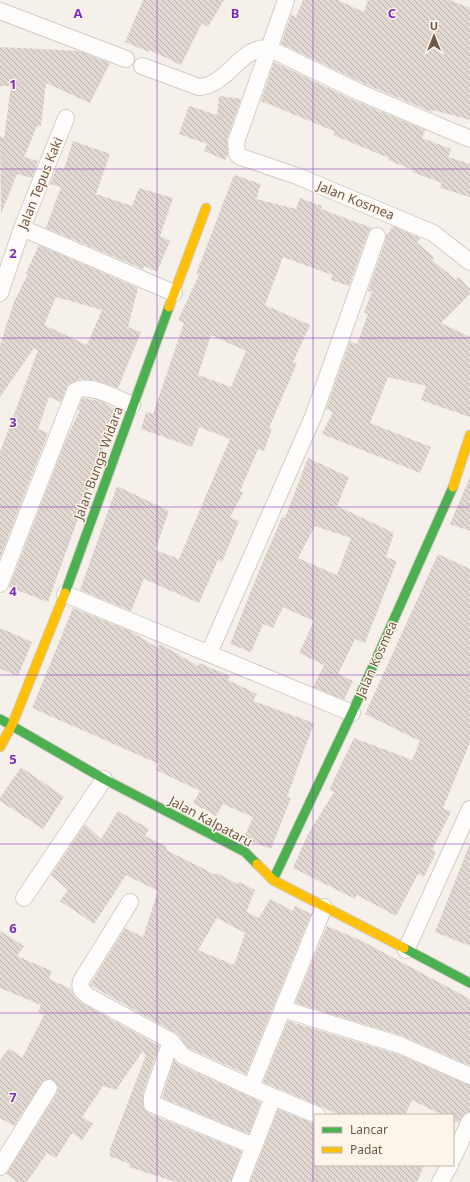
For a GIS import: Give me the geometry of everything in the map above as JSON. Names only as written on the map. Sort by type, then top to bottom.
[{"type":"street","points":[[268,48],[286,0]]},
{"type":"street","points":[[0,11],[126,59]]},
{"type":"street","points":[[142,66],[199,87],[219,80],[253,50],[268,48],[359,92],[470,139]]},
{"type":"street","name":"Jalan Kosmea","points":[[268,48],[236,142],[236,152],[241,158],[297,176],[433,233],[470,262]]},
{"type":"street","name":"Jalan Tepus Kaki","points":[[0,293],[22,228],[66,118]]},
{"type":"street","name":"Jalan Bunga Widara","points":[[0,747],[12,725],[65,594],[132,405],[206,208]]},
{"type":"street","points":[[22,228],[174,293]]},
{"type":"street","points":[[209,653],[313,417],[377,236]]},
{"type":"street","points":[[0,584],[75,391],[82,387],[92,388],[132,405]]},
{"type":"street","name":"Jalan Kosmea","points":[[272,880],[352,713],[455,483],[470,435]]},
{"type":"street","points":[[65,594],[352,713]]},
{"type":"street","name":"Jalan Kalpataru","points":[[0,719],[104,779],[245,852],[272,880],[470,983]]},
{"type":"street","points":[[24,898],[104,779]]},
{"type":"street","points":[[406,950],[470,809]]},
{"type":"street","points":[[130,902],[81,980],[80,989],[88,996],[171,1041],[184,1056],[251,1088],[314,1114]]},
{"type":"street","points":[[251,1088],[324,907]]},
{"type":"street","points":[[283,1010],[400,1045],[470,1076]]},
{"type":"street","points":[[171,1041],[152,1096],[152,1104],[254,1146]]},
{"type":"street","points":[[0,1167],[49,1088]]},
{"type":"street","points":[[240,1182],[272,1097]]},
{"type":"street","points":[[454,1152],[470,1121]]},
{"type":"building","points":[[143,0],[224,0],[208,27],[202,23],[181,65],[150,50],[149,52],[125,42]]},
{"type":"building","points":[[303,0],[337,0],[364,12],[368,0],[449,0],[470,8],[470,120],[433,110],[432,112],[363,83],[281,44],[291,15],[296,17]]},
{"type":"building","points":[[0,47],[79,51],[110,63],[90,103],[46,83],[41,126],[37,126],[24,157],[38,161],[32,178],[17,174],[1,214],[0,136],[4,138],[11,86],[0,86]]},
{"type":"building","points":[[274,62],[355,101],[425,130],[422,138],[451,149],[448,157],[470,164],[470,197],[440,188],[442,183],[412,172],[413,170],[388,160],[389,158],[333,135],[334,131],[261,101]]},
{"type":"building","points":[[219,96],[241,99],[227,139],[228,154],[225,160],[204,151],[207,144],[179,134],[189,106],[217,115]]},
{"type":"building","points":[[73,141],[110,154],[96,194],[132,206],[139,188],[173,198],[160,236],[170,241],[157,272],[144,266],[143,269],[46,228],[61,187],[50,184],[57,167],[64,169]]},
{"type":"building","points":[[234,175],[261,184],[256,199],[296,209],[300,198],[322,206],[321,209],[372,228],[368,233],[349,286],[331,280],[332,275],[283,257],[265,305],[310,325],[293,362],[297,363],[269,428],[272,429],[264,451],[258,449],[240,491],[243,493],[230,517],[239,521],[222,562],[218,560],[199,603],[144,579],[131,611],[80,590],[117,486],[169,511],[155,550],[179,559],[230,439],[199,427],[192,447],[141,429],[146,412],[153,414],[184,323],[178,320],[199,275],[196,274]],"holes":[[[211,335],[246,351],[231,387],[198,375]]]},
{"type":"building","points":[[393,226],[420,238],[417,243],[434,257],[432,260],[456,280],[458,277],[470,289],[470,294],[441,323],[470,337],[470,417],[421,400],[426,386],[388,377],[370,423],[431,447],[420,473],[322,434],[333,412],[326,409],[350,341],[357,344],[368,314],[364,312],[372,292],[368,291],[386,239],[386,234],[388,234]]},
{"type":"building","points":[[39,245],[138,288],[128,327],[141,332],[118,388],[97,381],[80,379],[68,384],[61,402],[49,397],[38,429],[48,433],[0,558],[0,452],[38,350],[34,348],[0,397],[0,345],[14,302],[28,274],[26,273]],"holes":[[[56,297],[102,310],[87,345],[44,325]]]},
{"type":"building","points":[[82,398],[100,401],[117,410],[48,602],[9,587],[66,440],[80,410],[78,409]]},
{"type":"building","points":[[308,458],[349,477],[337,506],[394,533],[386,557],[397,561],[365,643],[355,639],[338,674],[353,681],[344,700],[313,687],[324,665],[299,653],[314,621],[283,607],[273,628],[263,624],[251,652],[230,644],[282,517],[285,518]],"holes":[[[315,526],[351,538],[337,575],[298,558]]]},
{"type":"building","points":[[470,477],[470,531],[450,524]]},
{"type":"building","points":[[438,554],[470,569],[470,742],[443,808],[451,812],[432,850],[436,852],[424,877],[418,874],[396,916],[357,895],[355,899],[293,868],[307,836],[334,792],[329,790],[354,738],[412,760],[420,741],[365,714]]},
{"type":"building","points":[[73,608],[130,631],[158,648],[160,644],[198,666],[199,663],[230,676],[228,680],[257,694],[253,701],[314,723],[287,797],[291,798],[271,849],[244,838],[253,817],[223,804],[216,816],[193,803],[200,791],[156,770],[159,764],[32,708]]},
{"type":"building","points":[[0,628],[32,642],[18,676],[0,669]]},
{"type":"building","points":[[21,767],[64,797],[43,829],[0,801],[0,798]]},
{"type":"building","points":[[118,811],[149,829],[145,836],[167,847],[166,850],[216,875],[217,873],[237,884],[239,882],[255,890],[246,912],[259,918],[270,899],[293,911],[295,906],[311,914],[246,1074],[189,1048],[176,1033],[90,985],[125,928],[143,937],[158,891],[126,875],[94,924],[60,901],[68,890],[51,875],[85,824],[101,839]],"holes":[[[217,918],[245,933],[234,965],[198,950]]]},
{"type":"building","points":[[470,846],[470,946],[435,932]]},
{"type":"building","points":[[327,926],[364,942],[470,999],[470,1066],[403,1036],[295,1003]]},
{"type":"building","points":[[0,931],[24,946],[17,956],[52,971],[49,979],[71,989],[75,997],[82,1003],[159,1046],[143,1093],[144,1109],[148,1113],[242,1151],[231,1182],[176,1182],[129,1167],[130,1164],[110,1156],[110,1149],[146,1055],[142,1052],[116,1090],[103,1086],[82,1117],[93,1124],[82,1140],[72,1133],[56,1158],[47,1153],[27,1182],[17,1182],[6,1174],[57,1093],[58,1088],[54,1080],[44,1080],[14,1126],[0,1118],[0,1060],[9,1048],[22,1058],[44,1015],[38,1012],[41,1005],[0,988]]},
{"type":"building","points":[[288,1021],[397,1054],[470,1085],[470,1112],[464,1114],[459,1123],[454,1120],[454,1114],[440,1114],[412,1100],[405,1114],[338,1114],[263,1082]]},
{"type":"building","points":[[174,1060],[179,1065],[261,1102],[249,1134],[162,1098]]},
{"type":"building","points":[[278,1109],[314,1124],[314,1166],[424,1166],[417,1182],[250,1182]]},
{"type":"traffic: fast","points":[[65,593],[169,307]]},
{"type":"traffic: fast","points":[[273,880],[352,713],[453,487]]},
{"type":"traffic: fast","points":[[0,719],[104,779],[245,852],[257,864]]},
{"type":"traffic: fast","points":[[404,948],[470,983]]},
{"type":"traffic: slow","points":[[169,307],[206,208]]},
{"type":"traffic: slow","points":[[453,487],[470,435]]},
{"type":"traffic: slow","points":[[0,747],[12,725],[65,593]]},
{"type":"traffic: slow","points":[[257,864],[273,880],[404,948]]}]
